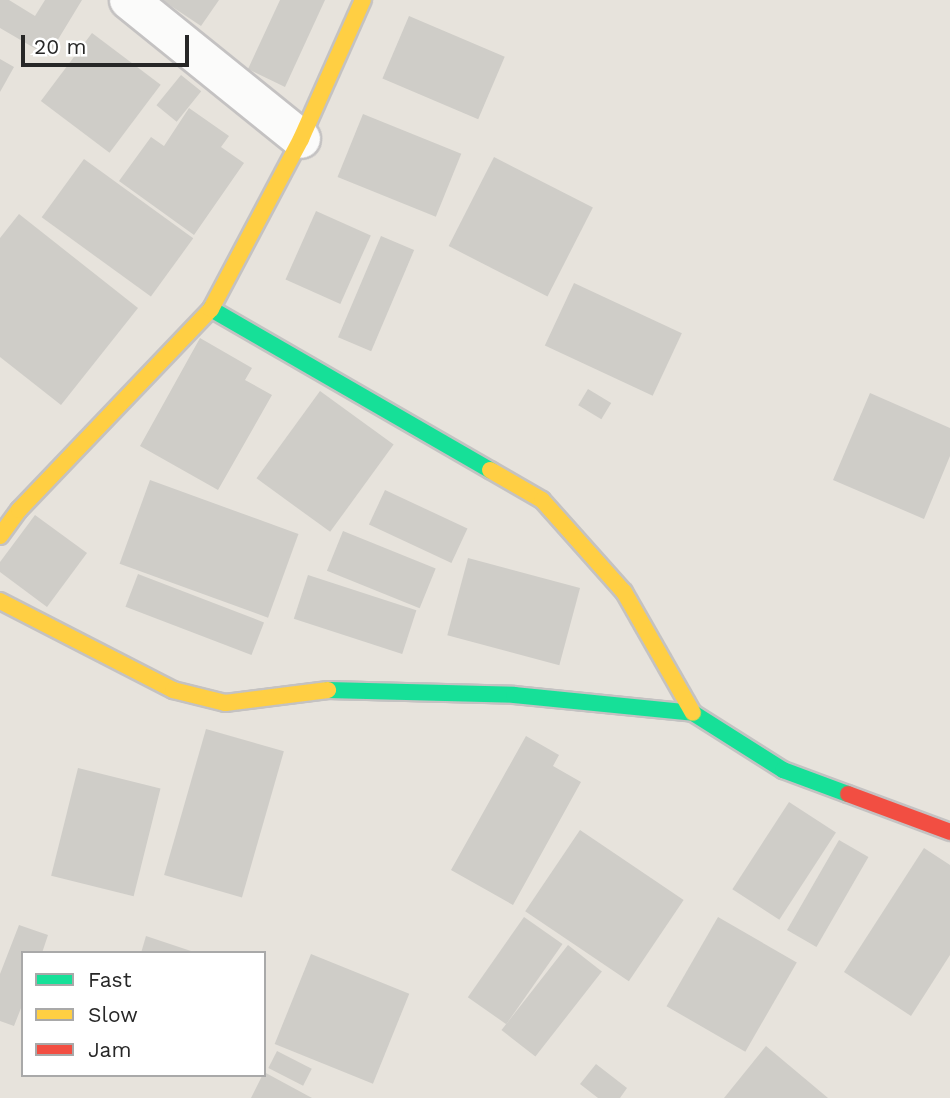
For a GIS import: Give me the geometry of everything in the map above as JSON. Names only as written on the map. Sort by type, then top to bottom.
[{"type":"street","points":[[129,0],[301,139]]},
{"type":"street","points":[[0,536],[19,510],[211,309],[301,139],[363,0]]},
{"type":"street","points":[[211,309],[542,500],[624,592],[693,713]]},
{"type":"street","points":[[0,601],[173,690],[225,703],[333,689],[514,695],[693,713],[783,770],[950,832]]},
{"type":"building","points":[[0,0],[9,0],[35,16],[45,0],[82,0],[48,56],[0,28]]},
{"type":"building","points":[[162,0],[219,0],[201,26]]},
{"type":"building","points":[[280,0],[325,0],[285,87],[248,69]]},
{"type":"building","points":[[409,16],[505,57],[478,119],[382,79]]},
{"type":"building","points":[[92,33],[161,85],[110,153],[41,101]]},
{"type":"building","points":[[0,59],[14,67],[0,92]]},
{"type":"building","points":[[181,75],[201,91],[177,122],[156,105]]},
{"type":"building","points":[[189,108],[229,136],[221,147],[244,163],[194,235],[119,181],[151,137],[164,146]]},
{"type":"building","points":[[363,114],[461,154],[436,217],[338,177]]},
{"type":"building","points":[[494,157],[593,207],[548,296],[449,246]]},
{"type":"building","points":[[84,159],[193,238],[151,297],[42,217]]},
{"type":"building","points":[[316,211],[371,235],[340,304],[285,280]]},
{"type":"building","points":[[19,214],[138,308],[61,405],[0,357],[0,238]]},
{"type":"building","points":[[381,236],[414,250],[371,351],[338,337]]},
{"type":"building","points":[[574,283],[682,333],[653,396],[545,346]]},
{"type":"building","points":[[200,338],[252,368],[245,380],[272,395],[218,490],[140,446]]},
{"type":"building","points":[[588,389],[611,403],[601,419],[578,405]]},
{"type":"building","points":[[320,391],[394,444],[330,532],[257,478]]},
{"type":"building","points":[[870,393],[950,428],[950,456],[924,519],[833,480]]},
{"type":"building","points":[[150,480],[298,534],[268,618],[120,564]]},
{"type":"building","points":[[385,490],[467,528],[451,563],[369,524]]},
{"type":"building","points":[[35,515],[87,553],[47,607],[0,572],[0,562]]},
{"type":"building","points":[[343,531],[436,568],[420,608],[327,571]]},
{"type":"building","points":[[468,558],[580,588],[559,665],[447,635]]},
{"type":"building","points":[[138,574],[264,622],[251,655],[125,607]]},
{"type":"building","points":[[308,575],[416,610],[402,654],[294,619]]},
{"type":"building","points":[[206,729],[284,751],[242,897],[164,875]]},
{"type":"building","points":[[526,736],[559,755],[553,766],[581,782],[513,905],[451,870]]},
{"type":"building","points":[[78,768],[160,789],[134,896],[51,876]]},
{"type":"building","points":[[789,802],[836,832],[779,920],[732,889]]},
{"type":"building","points":[[580,830],[684,900],[629,981],[525,911]]},
{"type":"building","points":[[839,840],[868,857],[816,947],[787,930]]},
{"type":"building","points":[[924,848],[950,865],[950,955],[911,1016],[844,972]]},
{"type":"building","points":[[524,917],[563,944],[506,1024],[468,997]]},
{"type":"building","points":[[718,917],[797,962],[745,1052],[666,1006]]},
{"type":"building","points":[[19,925],[48,935],[43,951],[21,951],[21,1008],[14,1026],[0,1021],[0,974]]},
{"type":"building","points":[[146,936],[191,951],[142,951]]},
{"type":"building","points":[[568,945],[602,971],[535,1057],[502,1030]]},
{"type":"building","points":[[311,954],[409,994],[373,1084],[275,1044]]},
{"type":"building","points":[[766,1046],[828,1098],[724,1098]]},
{"type":"building","points":[[277,1051],[312,1069],[303,1086],[268,1068]]},
{"type":"building","points":[[596,1064],[627,1088],[620,1098],[598,1098],[580,1084]]},
{"type":"building","points":[[266,1073],[312,1098],[251,1098]]},
{"type":"traffic: fast","points":[[211,309],[490,470]]},
{"type":"traffic: fast","points":[[328,690],[514,695],[693,713],[783,770],[848,794]]},
{"type":"traffic: slow","points":[[0,536],[19,510],[211,309],[301,139],[363,0]]},
{"type":"traffic: slow","points":[[490,470],[542,500],[624,592],[693,713]]},
{"type":"traffic: slow","points":[[0,601],[173,690],[225,703],[328,690]]},
{"type":"traffic: jam","points":[[848,794],[950,832]]}]
